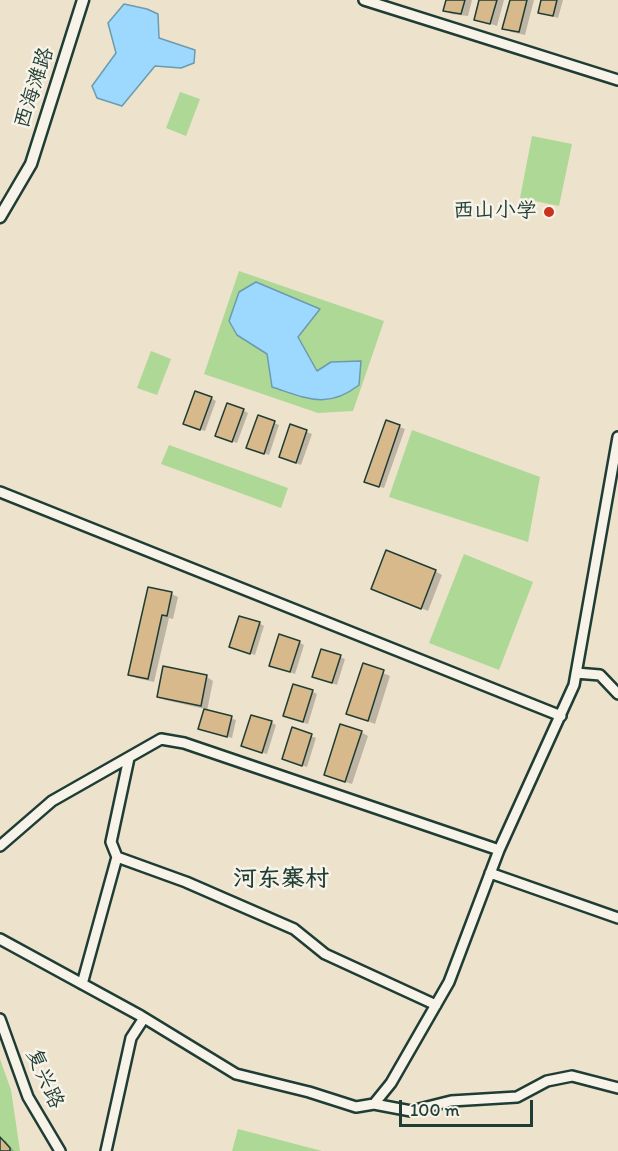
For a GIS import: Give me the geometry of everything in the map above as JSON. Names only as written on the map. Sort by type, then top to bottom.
[{"type":"main road","name":"西海滩路","points":[[0,217],[31,164],[83,0]]},
{"type":"street","points":[[364,0],[618,80]]},
{"type":"street","points":[[374,1104],[390,1083],[448,982],[499,850],[574,685],[618,437]]},
{"type":"street","points":[[0,492],[561,716]]},
{"type":"street","points":[[576,673],[600,675],[618,694]]},
{"type":"street","points":[[0,846],[52,801],[161,739],[184,743],[499,850]]},
{"type":"street","points":[[82,984],[117,857],[111,842],[129,758]]},
{"type":"street","points":[[117,857],[186,882],[294,929],[326,954],[436,1005]]},
{"type":"street","points":[[490,873],[618,918]]},
{"type":"street","points":[[0,939],[144,1018],[236,1074],[309,1092],[356,1107],[374,1104],[411,1111],[451,1101],[517,1096],[547,1081],[572,1076],[618,1088]]},
{"type":"street","points":[[106,1151],[131,1038],[144,1018]]},
{"type":"street","name":"复兴路","points":[[0,1019],[28,1097],[60,1151]]},
{"type":"green space","points":[[180,92],[200,99],[186,136],[166,128]]},
{"type":"green space","points":[[532,136],[572,144],[559,206],[520,198]]},
{"type":"green space","points":[[239,271],[384,321],[353,411],[318,413],[204,374]]},
{"type":"green space","points":[[151,351],[171,359],[157,395],[137,388]]},
{"type":"green space","points":[[412,430],[540,477],[528,542],[389,497]]},
{"type":"green space","points":[[169,445],[288,488],[281,508],[161,464]]},
{"type":"green space","points":[[464,554],[533,582],[499,670],[429,643]]},
{"type":"green space","points":[[0,1059],[11,1090],[20,1151],[0,1151]]},
{"type":"green space","points":[[238,1129],[322,1151],[232,1151]]},
{"type":"water","points":[[124,4],[158,14],[159,38],[195,50],[194,63],[181,68],[155,66],[122,106],[97,98],[92,86],[116,53],[108,23]]},
{"type":"water","points":[[256,282],[320,309],[298,337],[317,371],[331,362],[361,361],[359,385],[347,393],[326,400],[306,398],[272,387],[267,354],[237,335],[229,321],[239,292]]},
{"type":"building","points":[[446,0],[465,0],[461,14],[443,11]]},
{"type":"building","points":[[479,0],[497,0],[490,24],[474,20]]},
{"type":"building","points":[[510,0],[527,0],[519,32],[502,29]]},
{"type":"building","points":[[541,0],[557,0],[553,16],[538,13]]},
{"type":"building","points":[[195,391],[212,397],[200,430],[183,424]]},
{"type":"building","points":[[227,403],[244,409],[232,442],[215,436]]},
{"type":"building","points":[[258,415],[275,421],[264,454],[246,448]]},
{"type":"building","points":[[386,420],[400,425],[379,487],[364,482]]},
{"type":"building","points":[[290,424],[307,430],[296,463],[279,457]]},
{"type":"building","points":[[386,550],[436,570],[421,609],[371,589]]},
{"type":"building","points":[[148,587],[172,592],[167,616],[162,615],[148,679],[128,675]]},
{"type":"building","points":[[239,616],[260,622],[250,654],[229,647]]},
{"type":"building","points":[[279,634],[300,641],[290,672],[269,666]]},
{"type":"building","points":[[321,649],[341,655],[332,683],[312,677]]},
{"type":"building","points":[[363,663],[384,670],[368,721],[346,714]]},
{"type":"building","points":[[163,666],[207,675],[201,706],[157,697]]},
{"type":"building","points":[[293,684],[313,690],[303,722],[283,716]]},
{"type":"building","points":[[204,709],[232,716],[227,737],[198,729]]},
{"type":"building","points":[[251,715],[272,721],[262,753],[241,746]]},
{"type":"building","points":[[340,724],[362,731],[345,782],[324,775]]},
{"type":"building","points":[[292,727],[312,734],[302,766],[282,759]]},
{"type":"building","points":[[0,1137],[10,1148],[10,1151],[0,1151]]},
{"type":"place","name":"西山小学","points":[[549,212]]},
{"type":"district","name":"河东寨村","points":[[281,880]]}]
